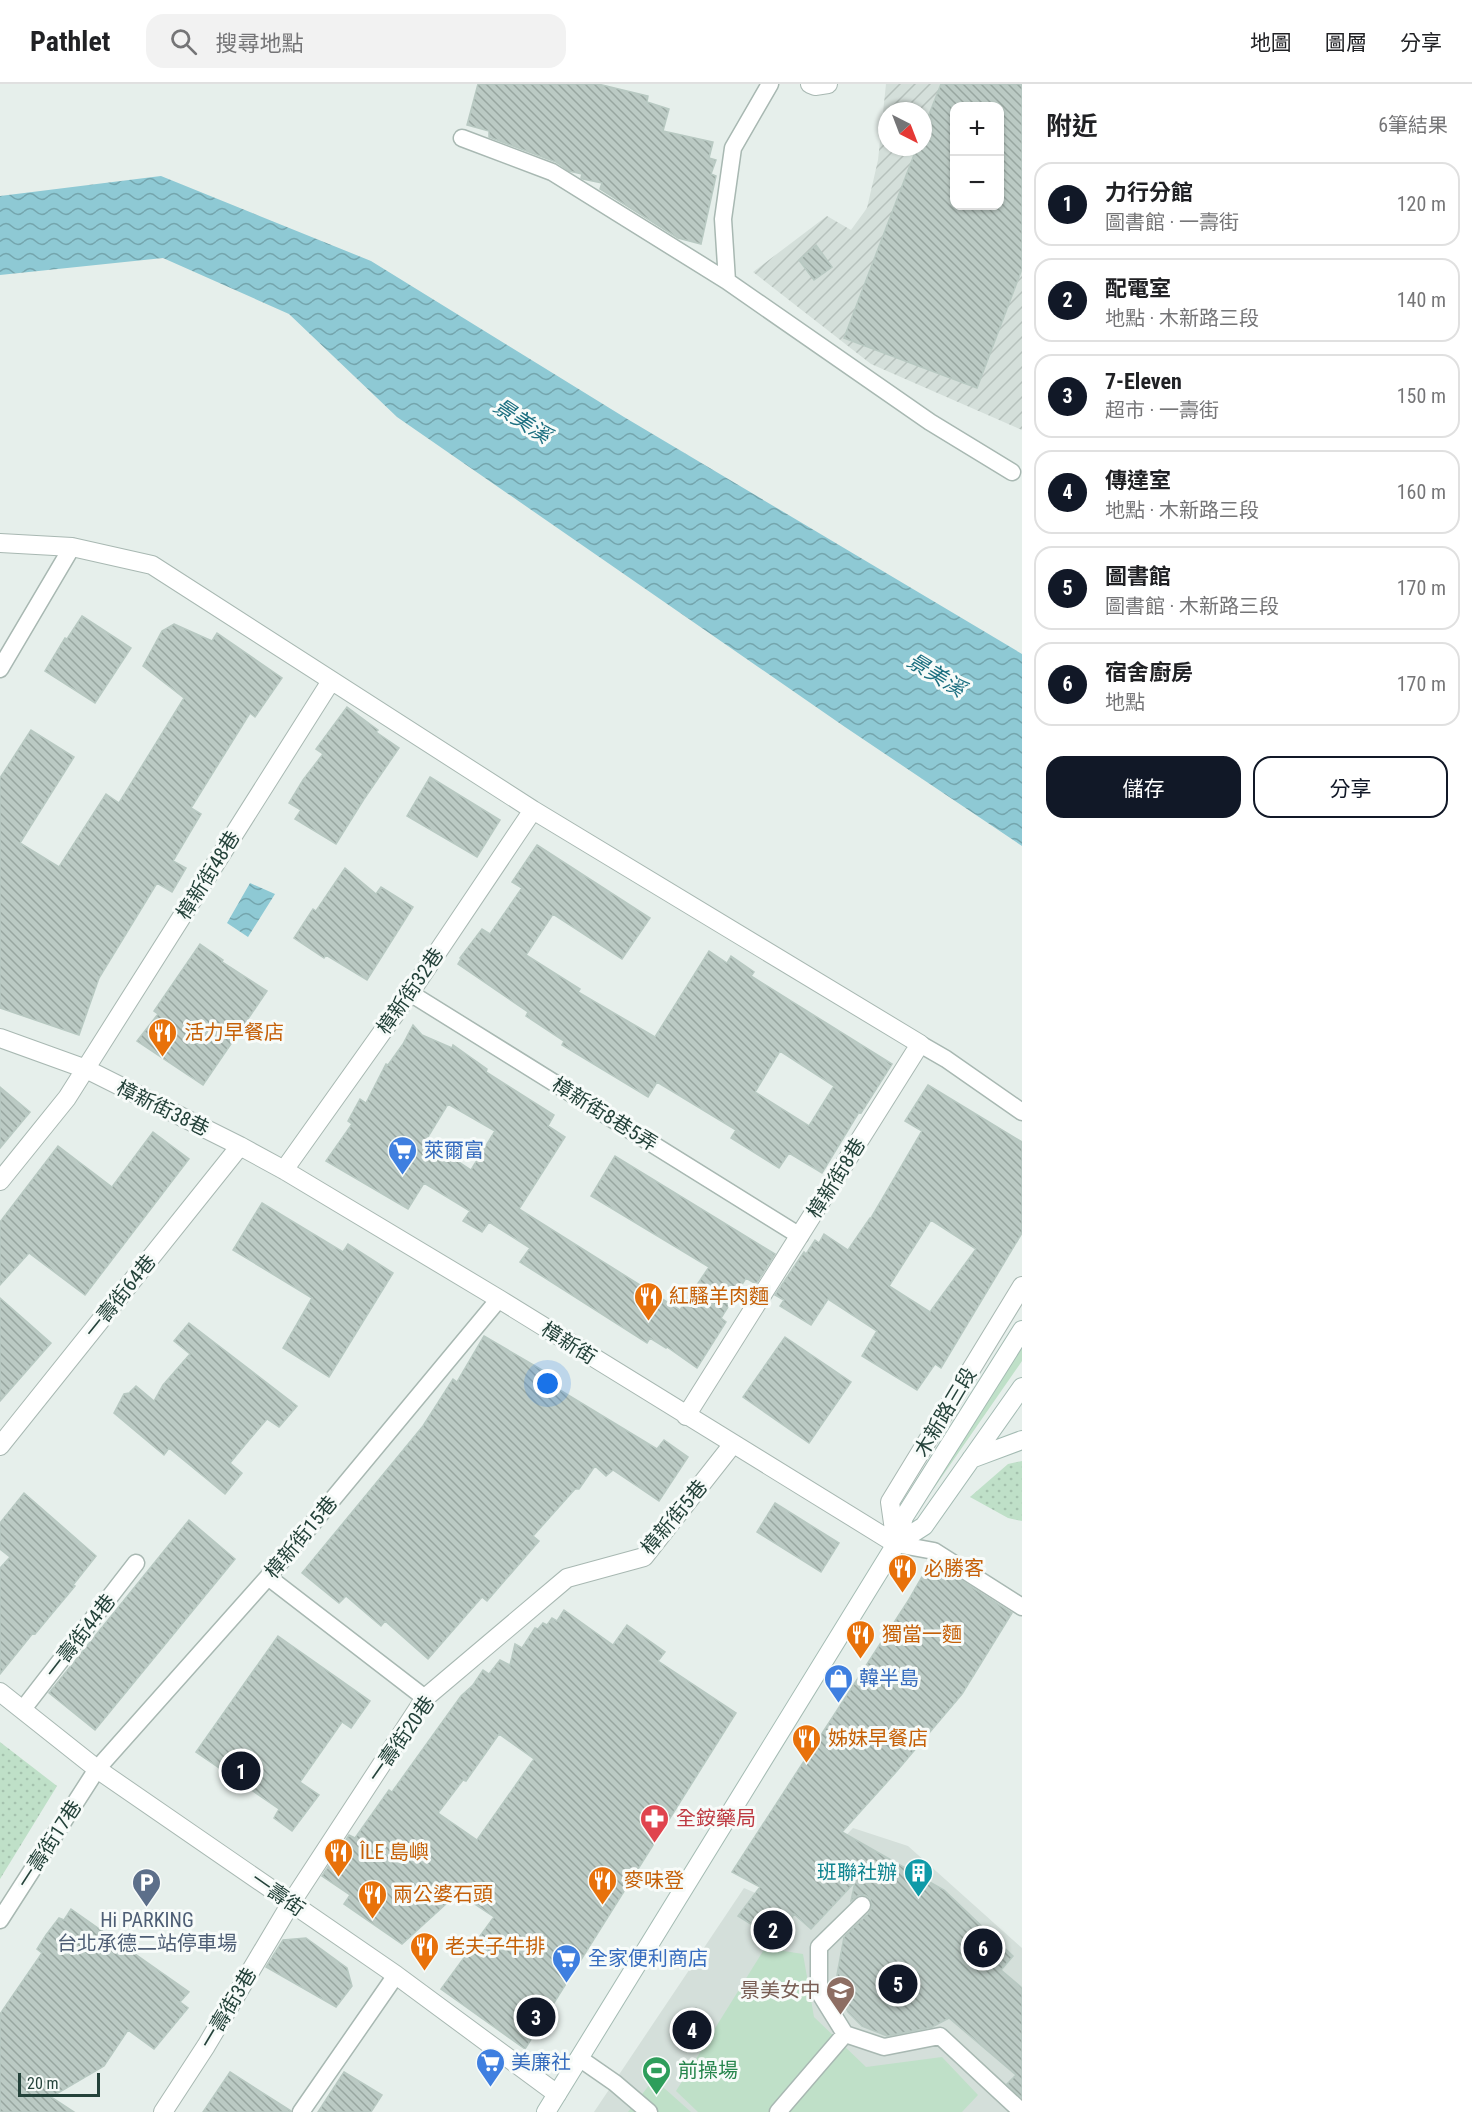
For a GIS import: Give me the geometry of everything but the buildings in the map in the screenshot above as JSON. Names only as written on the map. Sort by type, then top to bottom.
[{"type":"street","points":[[810,84],[815,86],[828,84]]},
{"type":"street","points":[[0,543],[72,547],[152,565],[533,810],[921,1044]]},
{"type":"street","name":"樟新街48巷","points":[[0,1181],[67,1098],[331,681]]},
{"type":"street","name":"樟新街32巷","points":[[284,1170],[410,993],[533,810]]},
{"type":"street","points":[[0,1038],[86,1069]]},
{"type":"street","name":"樟新街8巷","points":[[686,1416],[921,1044]]},
{"type":"street","name":"樟新街38巷","points":[[86,1069],[240,1146]]},
{"type":"street","name":"樟新街","points":[[240,1146],[499,1299],[896,1544]]},
{"type":"street","name":"一壽街64巷","points":[[0,1445],[240,1146]]},
{"type":"street","name":"木新路三段","points":[[896,1544],[890,1502],[1022,1286]]},
{"type":"street","name":"木新路三段","points":[[546,2112],[896,1544],[904,1517],[1022,1330]]},
{"type":"street","name":"木新路三段","points":[[896,1544],[924,1526],[1022,1387]]},
{"type":"street","points":[[971,1459],[1022,1440]]},
{"type":"street","name":"樟新街5巷","points":[[567,1578],[644,1557],[733,1444]]},
{"type":"street","name":"一壽街20巷","points":[[291,1903],[425,1698],[567,1578]]},
{"type":"street","name":"一壽街","points":[[0,1692],[97,1769],[396,1975],[557,2094]]},
{"type":"street","name":"一壽街3巷","points":[[163,2112],[206,2046],[291,1903]]},
{"type":"lane","points":[[727,281],[723,219],[733,148],[770,84]]},
{"type":"lane","points":[[462,138],[552,172],[727,281],[930,422],[1012,472]]},
{"type":"lane","points":[[0,669],[72,547]]},
{"type":"lane","name":"樟新街8巷5弄","points":[[410,993],[800,1236]]},
{"type":"lane","points":[[921,1044],[1022,1112]]},
{"type":"lane","name":"樟新街15巷","points":[[97,1769],[268,1577],[499,1299]]},
{"type":"lane","points":[[896,1544],[934,1551],[1022,1607]]},
{"type":"lane","name":"一壽街44巷","points":[[23,1709],[136,1563]]},
{"type":"lane","points":[[268,1577],[425,1698]]},
{"type":"lane","name":"一壽街17巷","points":[[0,1920],[97,1769]]},
{"type":"lane","points":[[862,1905],[819,1947],[819,1992],[845,2034],[884,2048],[940,2036],[1022,2112]]},
{"type":"lane","points":[[301,2112],[396,1975]]},
{"type":"lane","points":[[778,2112],[845,2034]]},
{"type":"lane","points":[[579,2058],[615,2083],[649,2112]]},
{"type":"shaded area","points":[[886,84],[1022,84],[1022,430],[871,364],[753,272],[827,216],[851,230],[867,208],[878,156],[932,156],[932,102],[884,102]]},
{"type":"shaded area","name":"景美女中","points":[[853,1828],[908,1846],[1022,1948],[1022,2112],[594,2112],[744,1888],[781,1904]]},
{"type":"green space","points":[[1022,1343],[1022,1361],[934,1488],[931,1487]]},
{"type":"green space","points":[[1022,1461],[1022,1521],[1008,1518],[970,1497],[1008,1464]]},
{"type":"green space","points":[[0,1742],[57,1786],[0,1879]]},
{"type":"green space","points":[[765,1948],[803,1954],[814,2017],[866,2067],[942,2057],[978,2095],[962,2112],[698,2112],[676,2091]]},
{"type":"green space","name":"前操場","points":[[654,2079],[691,2112],[628,2112]]},
{"type":"water","name":"景美溪","points":[[161,176],[371,261],[624,417],[1022,654],[1022,846],[845,727],[397,417],[289,314],[163,258],[0,275],[0,196]]},
{"type":"water","points":[[250,883],[275,894],[248,937],[227,923]]},
{"type":"place","name":"活力早餐店","points":[[163,1058]]},
{"type":"place","name":"萊爾富","points":[[403,1176]]},
{"type":"place","name":"紅騷羊肉麵","points":[[648,1322]]},
{"type":"place","name":"必勝客","points":[[903,1594]]},
{"type":"place","name":"獨當一麵","points":[[861,1660]]},
{"type":"place","name":"韓半島","points":[[838,1704]]},
{"type":"place","name":"姊妹早餐店","points":[[807,1764]]},
{"type":"place","name":"力行分館","points":[[241,1771]]},
{"type":"place","name":"全銨藥局","points":[[655,1844]]},
{"type":"place","name":"ÎLE 島嶼","points":[[339,1878]]},
{"type":"place","name":"班聯社辦","points":[[918,1898]]},
{"type":"place","name":"麥味登","points":[[603,1906]]},
{"type":"place","name":"Hi PARKING 台北承德二站停車場","points":[[147,1908]]},
{"type":"place","name":"兩公婆石頭","points":[[372,1920]]},
{"type":"place","name":"配電室","points":[[773,1930]]},
{"type":"place","name":"宿舍廚房","points":[[983,1948]]},
{"type":"place","name":"老夫子牛排","points":[[424,1972]]},
{"type":"place","name":"全家便利商店","points":[[567,1984]]},
{"type":"place","name":"圖書館","points":[[898,1984]]},
{"type":"place","name":"景美女中","points":[[841,2016]]},
{"type":"place","name":"7-Eleven","points":[[536,2017]]},
{"type":"place","name":"傳達室","points":[[692,2030]]},
{"type":"place","name":"美廉社","points":[[490,2088]]},
{"type":"place","name":"前操場","points":[[657,2096]]}]
